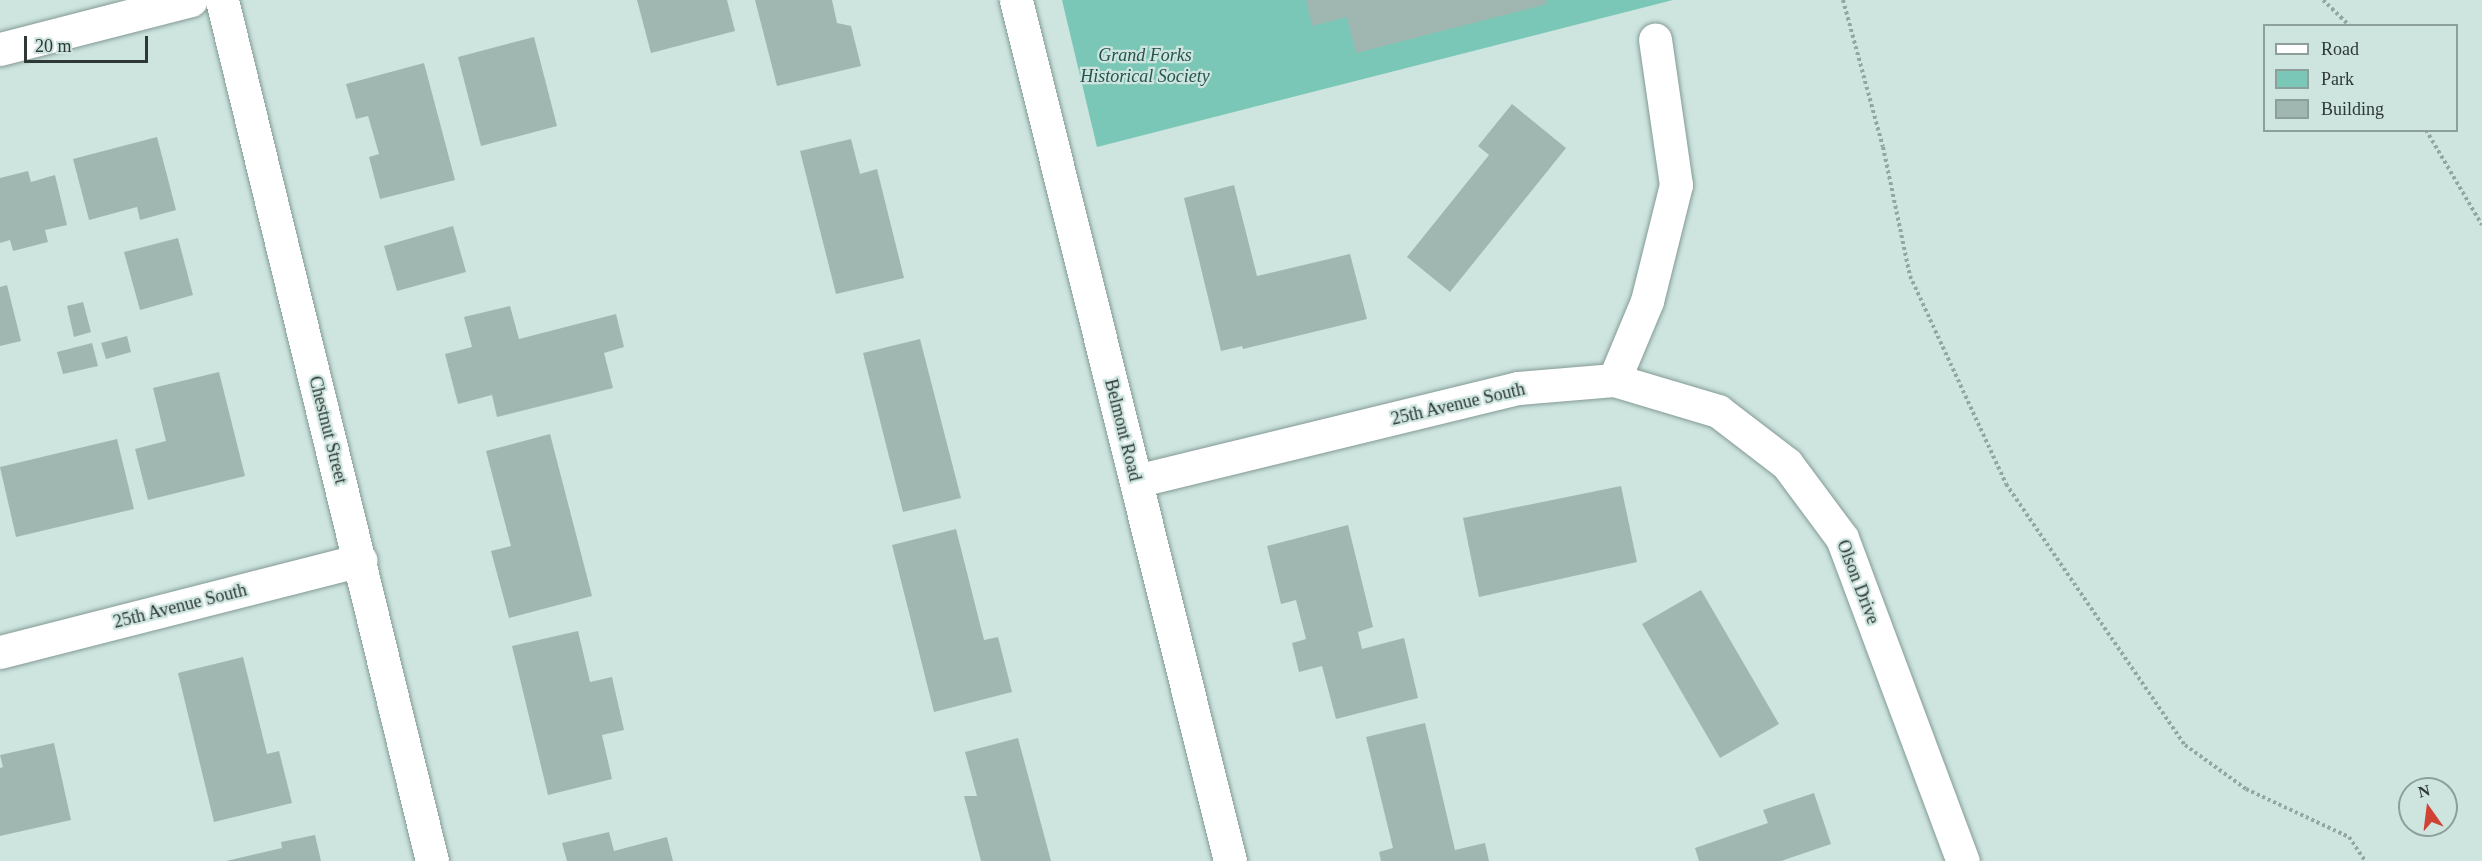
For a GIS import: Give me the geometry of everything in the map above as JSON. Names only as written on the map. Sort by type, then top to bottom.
[{"type":"street","points":[[0,49],[191,0]]},
{"type":"street","name":"Chestnut Street","points":[[222,0],[432,861]]},
{"type":"street","name":"Belmont Road","points":[[1016,0],[1230,861]]},
{"type":"street","points":[[1614,380],[1647,301],[1676,185],[1655,40]]},
{"type":"street","name":"25th Avenue South","points":[[1136,481],[1518,388],[1614,380]]},
{"type":"street","name":"Olson Drive","points":[[1614,380],[1718,411],[1787,464],[1842,538],[1963,861]]},
{"type":"street","name":"25th Avenue South","points":[[0,652],[360,560]]},
{"type":"path","points":[[1844,0],[1883,147],[1910,276],[2006,484],[2185,745],[2246,789],[2349,837],[2365,861]]},
{"type":"path","points":[[2323,0],[2348,24]]},
{"type":"path","points":[[2427,132],[2482,225]]},
{"type":"green space","name":"Grand Forks Historical Society","points":[[1062,0],[1673,0],[1097,147]]},
{"type":"building","points":[[637,0],[727,0],[735,31],[651,53]]},
{"type":"building","points":[[755,0],[832,0],[837,23],[851,26],[861,66],[777,86]]},
{"type":"building","points":[[1306,0],[1546,0],[1547,4],[1356,53],[1347,17],[1312,26]]},
{"type":"building","points":[[534,37],[557,126],[481,146],[458,57]]},
{"type":"building","points":[[424,63],[455,180],[380,199],[369,157],[379,154],[368,116],[356,119],[346,84]]},
{"type":"building","points":[[1512,104],[1566,148],[1450,292],[1407,257],[1489,155],[1478,146]]},
{"type":"building","points":[[157,137],[176,210],[140,220],[137,207],[89,220],[73,159]]},
{"type":"building","points":[[851,139],[860,174],[877,169],[904,278],[836,294],[800,151]]},
{"type":"building","points":[[28,171],[31,182],[55,175],[67,225],[45,230],[48,242],[13,251],[10,240],[0,243],[0,178]]},
{"type":"building","points":[[1234,185],[1257,276],[1350,254],[1367,319],[1243,349],[1242,346],[1221,351],[1184,198]]},
{"type":"building","points":[[453,226],[466,272],[397,291],[384,246]]},
{"type":"building","points":[[178,238],[193,295],[140,310],[124,252]]},
{"type":"building","points":[[7,285],[21,341],[0,346],[0,287]]},
{"type":"building","points":[[83,302],[91,332],[74,337],[67,306]]},
{"type":"building","points":[[510,306],[519,339],[616,314],[624,347],[604,353],[613,388],[497,417],[492,395],[458,404],[445,354],[472,347],[464,317]]},
{"type":"building","points":[[127,336],[131,352],[106,359],[101,343]]},
{"type":"building","points":[[920,339],[961,498],[903,512],[863,353]]},
{"type":"building","points":[[92,343],[98,366],[63,374],[57,352]]},
{"type":"building","points":[[219,372],[245,476],[148,500],[135,449],[166,441],[153,388]]},
{"type":"building","points":[[550,434],[592,596],[509,618],[491,551],[511,546],[486,451]]},
{"type":"building","points":[[117,439],[134,509],[16,537],[0,467]]},
{"type":"building","points":[[1621,486],[1637,562],[1479,597],[1463,518]]},
{"type":"building","points":[[1348,525],[1373,627],[1358,632],[1362,649],[1404,638],[1418,698],[1336,719],[1322,666],[1299,672],[1292,643],[1306,639],[1296,600],[1281,604],[1267,546]]},
{"type":"building","points":[[956,529],[984,640],[998,637],[1012,692],[934,712],[892,545]]},
{"type":"building","points":[[1701,590],[1779,724],[1720,758],[1642,624]]},
{"type":"building","points":[[578,631],[590,682],[612,677],[624,730],[602,735],[612,779],[548,795],[512,646]]},
{"type":"building","points":[[243,657],[267,754],[279,751],[292,803],[214,822],[178,673]]},
{"type":"building","points":[[1425,723],[1455,850],[1485,843],[1489,861],[1381,861],[1379,852],[1393,848],[1366,737]]},
{"type":"building","points":[[1018,738],[1051,861],[981,861],[964,796],[977,796],[965,752]]},
{"type":"building","points":[[54,743],[71,820],[0,836],[0,768],[3,767],[0,755]]},
{"type":"building","points":[[1814,793],[1831,844],[1781,861],[1699,861],[1695,848],[1768,823],[1763,810]]},
{"type":"building","points":[[609,832],[614,851],[667,837],[673,861],[567,861],[562,843]]},
{"type":"building","points":[[315,835],[321,861],[226,861],[282,848],[281,842]]}]
